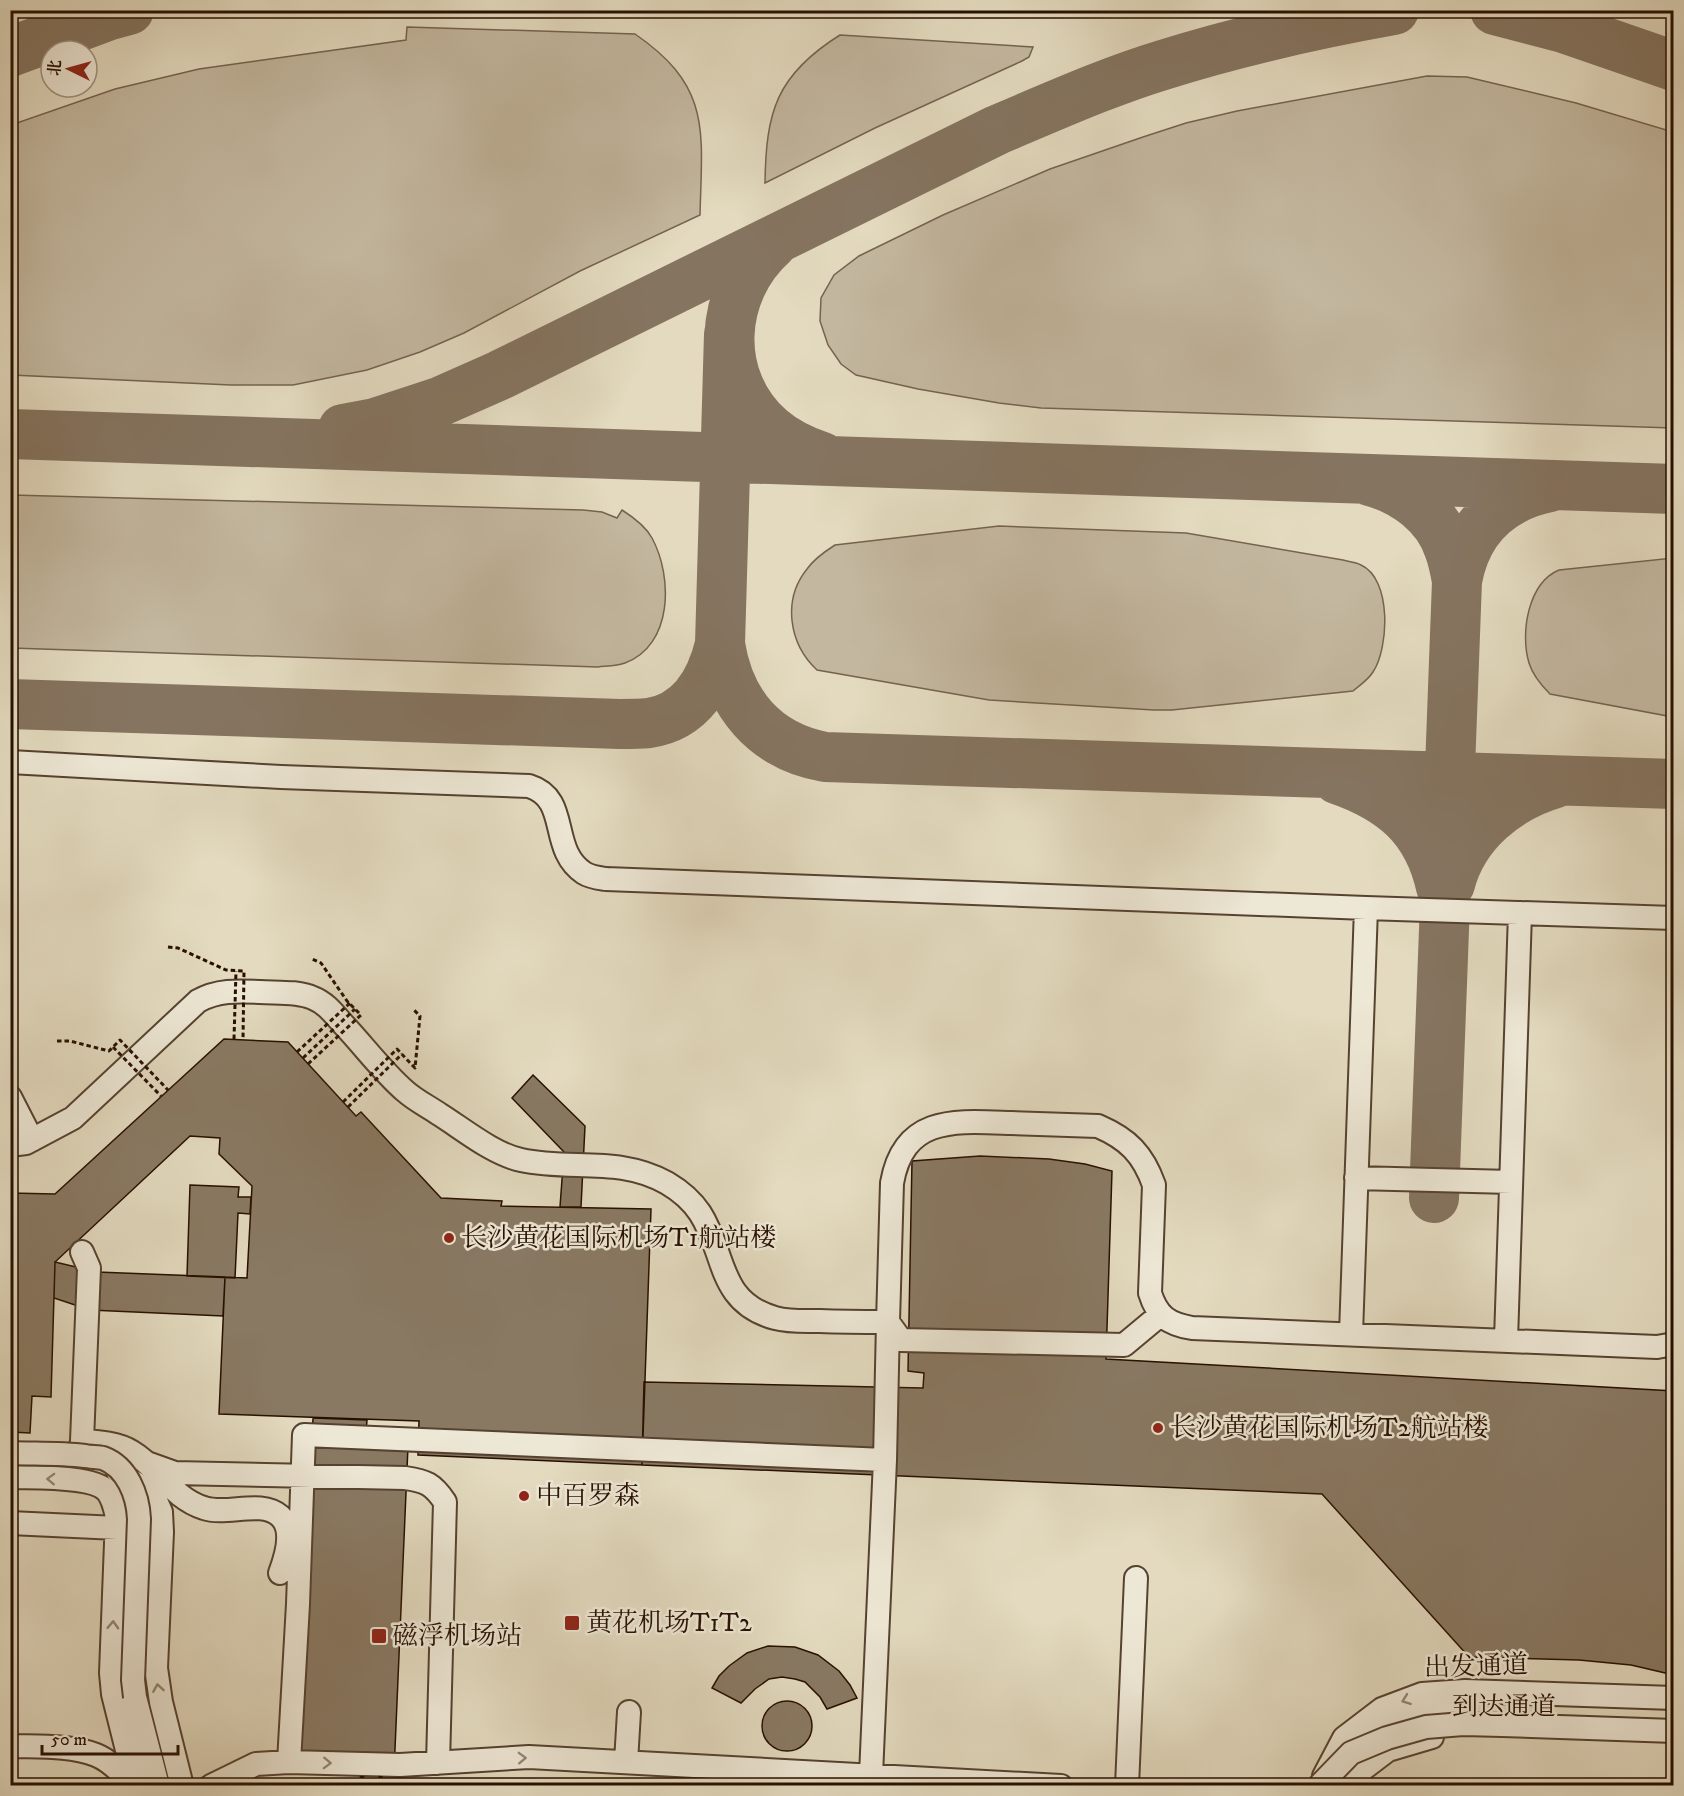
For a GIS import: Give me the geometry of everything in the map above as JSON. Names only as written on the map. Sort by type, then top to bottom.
[{"type":"street","points":[[10,762],[281,777],[529,786],[544,794],[555,808],[562,844],[578,868],[586,874],[606,879],[1674,918]]},
{"type":"street","points":[[1351,1334],[1366,908]]},
{"type":"street","points":[[1506,1340],[1520,913]]},
{"type":"street","points":[[10,1097],[21,1142],[73,1118],[198,1001],[207,996],[234,991],[303,994],[324,1003],[404,1090],[495,1150],[519,1160],[533,1162],[626,1167],[641,1171],[668,1184],[685,1196],[699,1212],[707,1226],[729,1284],[749,1306],[764,1315],[795,1321],[888,1322]]},
{"type":"street","points":[[871,1775],[885,1460],[892,1183],[895,1165],[902,1151],[914,1137],[930,1128],[965,1121],[1098,1126],[1115,1133],[1141,1157],[1154,1185],[1150,1293],[1153,1305],[1160,1315],[1179,1326],[1657,1347],[1674,1344]]},
{"type":"street","points":[[1356,1178],[1511,1182]]},
{"type":"street","points":[[82,1252],[89,1268],[80,1446],[87,1454],[153,1494],[161,1512],[156,1668],[159,1694],[182,1785]]},
{"type":"street","points":[[888,1322],[901,1340],[1124,1345],[1160,1315]]},
{"type":"street","points":[[289,1762],[304,1436],[885,1460]]},
{"type":"street","points":[[10,1448],[115,1445],[131,1451],[147,1463],[172,1490],[185,1500],[204,1508],[269,1509],[286,1523],[288,1534],[286,1555],[280,1573],[281,1591],[286,1600],[298,1604]]},
{"type":"street","points":[[10,1453],[103,1458],[119,1468],[131,1485],[138,1503],[139,1519],[133,1680],[135,1697],[158,1785]]},
{"type":"street","points":[[10,1459],[77,1461],[110,1467],[121,1482],[129,1499],[133,1520],[131,1539],[115,1569]]},
{"type":"street","points":[[147,1463],[175,1473],[405,1478],[423,1480],[436,1489],[445,1502],[438,1763]]},
{"type":"street","points":[[10,1478],[80,1480],[106,1490],[113,1501],[117,1528],[111,1673],[113,1694],[135,1785]]},
{"type":"street","points":[[10,1523],[117,1528]]},
{"type":"street","points":[[1127,1785],[1136,1578]]},
{"type":"street","name":"出发通道","points":[[1326,1785],[1344,1738],[1382,1709],[1422,1694],[1474,1691],[1674,1698]]},
{"type":"street","points":[[1326,1785],[1343,1769],[1357,1746],[1390,1724],[1426,1710],[1461,1705],[1674,1713]]},
{"type":"street","points":[[626,1762],[628,1712]]},
{"type":"street","points":[[1326,1785],[1351,1753],[1387,1738],[1426,1727],[1463,1724],[1674,1731]]},
{"type":"street","name":"到达通道","points":[[1351,1785],[1363,1769],[1388,1750],[1426,1737],[1461,1733],[1492,1733],[1674,1740]]},
{"type":"street","points":[[10,1746],[73,1749],[98,1755],[135,1785]]},
{"type":"street","points":[[211,1785],[256,1764],[289,1762],[400,1765],[529,1757],[996,1784],[1061,1785]]},
{"type":"street","points":[[689,1785],[706,1766]]},
{"type":"path","points":[[168,947],[178,948],[226,970],[244,972],[243,1040]]},
{"type":"path","points":[[308,1064],[361,1015],[321,963],[312,959]]},
{"type":"path","points":[[234,1040],[236,971]]},
{"type":"path","points":[[297,1052],[350,1003]]},
{"type":"path","points":[[303,1058],[356,1009]]},
{"type":"path","points":[[343,1102],[398,1049],[415,1068],[420,1017],[414,1010]]},
{"type":"path","points":[[57,1041],[70,1041],[109,1050],[120,1040],[168,1090]]},
{"type":"path","points":[[113,1047],[161,1096]]},
{"type":"path","points":[[348,1107],[402,1054]]},
{"type":"path","points":[[1673,1785],[1674,1770]]},
{"type":"shaded area","points":[[407,27],[635,34],[660,54],[678,73],[690,92],[701,135],[700,215],[580,271],[464,333],[420,352],[367,370],[293,385],[231,385],[11,375],[11,125],[86,99],[99,99],[99,95],[115,89],[199,69],[406,40]]},
{"type":"shaded area","points":[[840,35],[1033,47],[1029,57],[1022,61],[875,128],[765,183],[768,136],[779,97],[801,65]]},
{"type":"shaded area","points":[[1427,76],[1467,77],[1576,103],[1673,132],[1673,428],[1041,408],[918,389],[856,375],[841,364],[828,345],[820,321],[821,298],[834,275],[859,256],[943,215],[1050,169],[1186,123],[1237,111]]},
{"type":"shaded area","points":[[11,495],[583,510],[602,512],[617,518],[622,510],[646,530],[659,554],[665,590],[664,608],[660,626],[652,641],[641,654],[622,664],[598,667],[11,648]]},
{"type":"shaded area","points":[[999,526],[1186,533],[1357,563],[1371,573],[1383,599],[1384,631],[1378,661],[1371,675],[1353,691],[1154,710],[989,700],[817,670],[800,648],[792,621],[794,594],[807,569],[835,545]]},
{"type":"shaded area","points":[[1673,558],[1673,717],[1550,694],[1533,672],[1526,651],[1526,624],[1529,610],[1540,586],[1548,576],[1559,570]]},
{"type":"building","name":"长沙黄花国际机场T1航站楼","points":[[224,1039],[288,1042],[356,1116],[361,1112],[441,1198],[502,1201],[501,1206],[651,1209],[642,1465],[418,1455],[419,1421],[219,1414],[225,1277],[247,1278],[252,1186],[219,1154],[220,1138],[190,1136],[55,1262],[51,1397],[32,1396],[30,1433],[10,1432],[10,1193],[55,1194]]},
{"type":"building","points":[[533,1075],[585,1126],[581,1207],[560,1207],[564,1152],[512,1098]]},
{"type":"building","name":"长沙黄花国际机场T2航站楼","points":[[980,1156],[1049,1159],[1085,1164],[1112,1171],[1106,1359],[1674,1391],[1674,1675],[1631,1665],[1579,1660],[1469,1657],[1322,1494],[642,1465],[644,1382],[923,1388],[924,1373],[908,1371],[912,1161]]},
{"type":"building","points":[[190,1185],[239,1187],[238,1197],[251,1197],[250,1214],[238,1213],[235,1278],[187,1276]]},
{"type":"building","points":[[55,1262],[97,1272],[225,1277],[223,1316],[90,1310],[54,1298]]},
{"type":"building","points":[[313,1418],[367,1420],[365,1445],[408,1446],[394,1772],[296,1769]]},
{"type":"building","points":[[768,1646],[795,1647],[818,1655],[839,1671],[857,1698],[827,1709],[820,1697],[805,1682],[782,1677],[769,1679],[741,1703],[712,1688],[729,1666],[747,1653]]},
{"type":"building","points":[[782,1701],[792,1701],[805,1708],[812,1721],[812,1731],[805,1744],[792,1751],[782,1751],[773,1747],[766,1740],[762,1731],[762,1721],[766,1712],[773,1705]]},
{"type":"taxiway","points":[[10,52],[129,10]]},
{"type":"taxiway","points":[[343,429],[375,423],[439,402],[500,375],[997,130],[1100,87],[1220,48],[1307,27],[1394,10]]},
{"type":"taxiway","points":[[1495,10],[1564,28],[1674,66]]},
{"type":"taxiway","points":[[773,243],[755,263],[741,286],[733,310],[730,336],[731,361],[739,386],[752,409],[770,429],[795,446],[822,457]]},
{"type":"taxiway","points":[[10,704],[620,724],[649,723],[677,713],[697,696],[705,684],[720,644],[729,334]]},
{"type":"taxiway","points":[[10,434],[1674,489]]},
{"type":"taxiway","points":[[1370,481],[1407,498],[1437,525],[1452,557],[1457,581]]},
{"type":"taxiway","points":[[1434,1198],[1457,581],[1461,562],[1468,546],[1488,518],[1515,499],[1550,487]]},
{"type":"taxiway","points":[[720,644],[732,685],[741,703],[753,718],[767,732],[784,743],[825,757],[1674,784]]},
{"type":"taxiway","points":[[1337,779],[1375,795],[1405,818],[1427,847],[1441,887]]},
{"type":"taxiway","points":[[1450,884],[1465,849],[1489,820],[1521,798],[1556,783]]},
{"type":"railway","points":[[362,1771],[362,1786]]},
{"type":"railway","points":[[380,1786],[381,1771]]},
{"type":"place","name":"长沙黄花国际机场T1航站楼","points":[[449,1238]]},
{"type":"place","name":"长沙黄花国际机场T2航站楼","points":[[1158,1428]]},
{"type":"place","name":"中百罗森","points":[[524,1496]]},
{"type":"place","name":"黄花机场T1T2","points":[[572,1623]]},
{"type":"place","name":"磁浮机场站","points":[[379,1636]]}]
